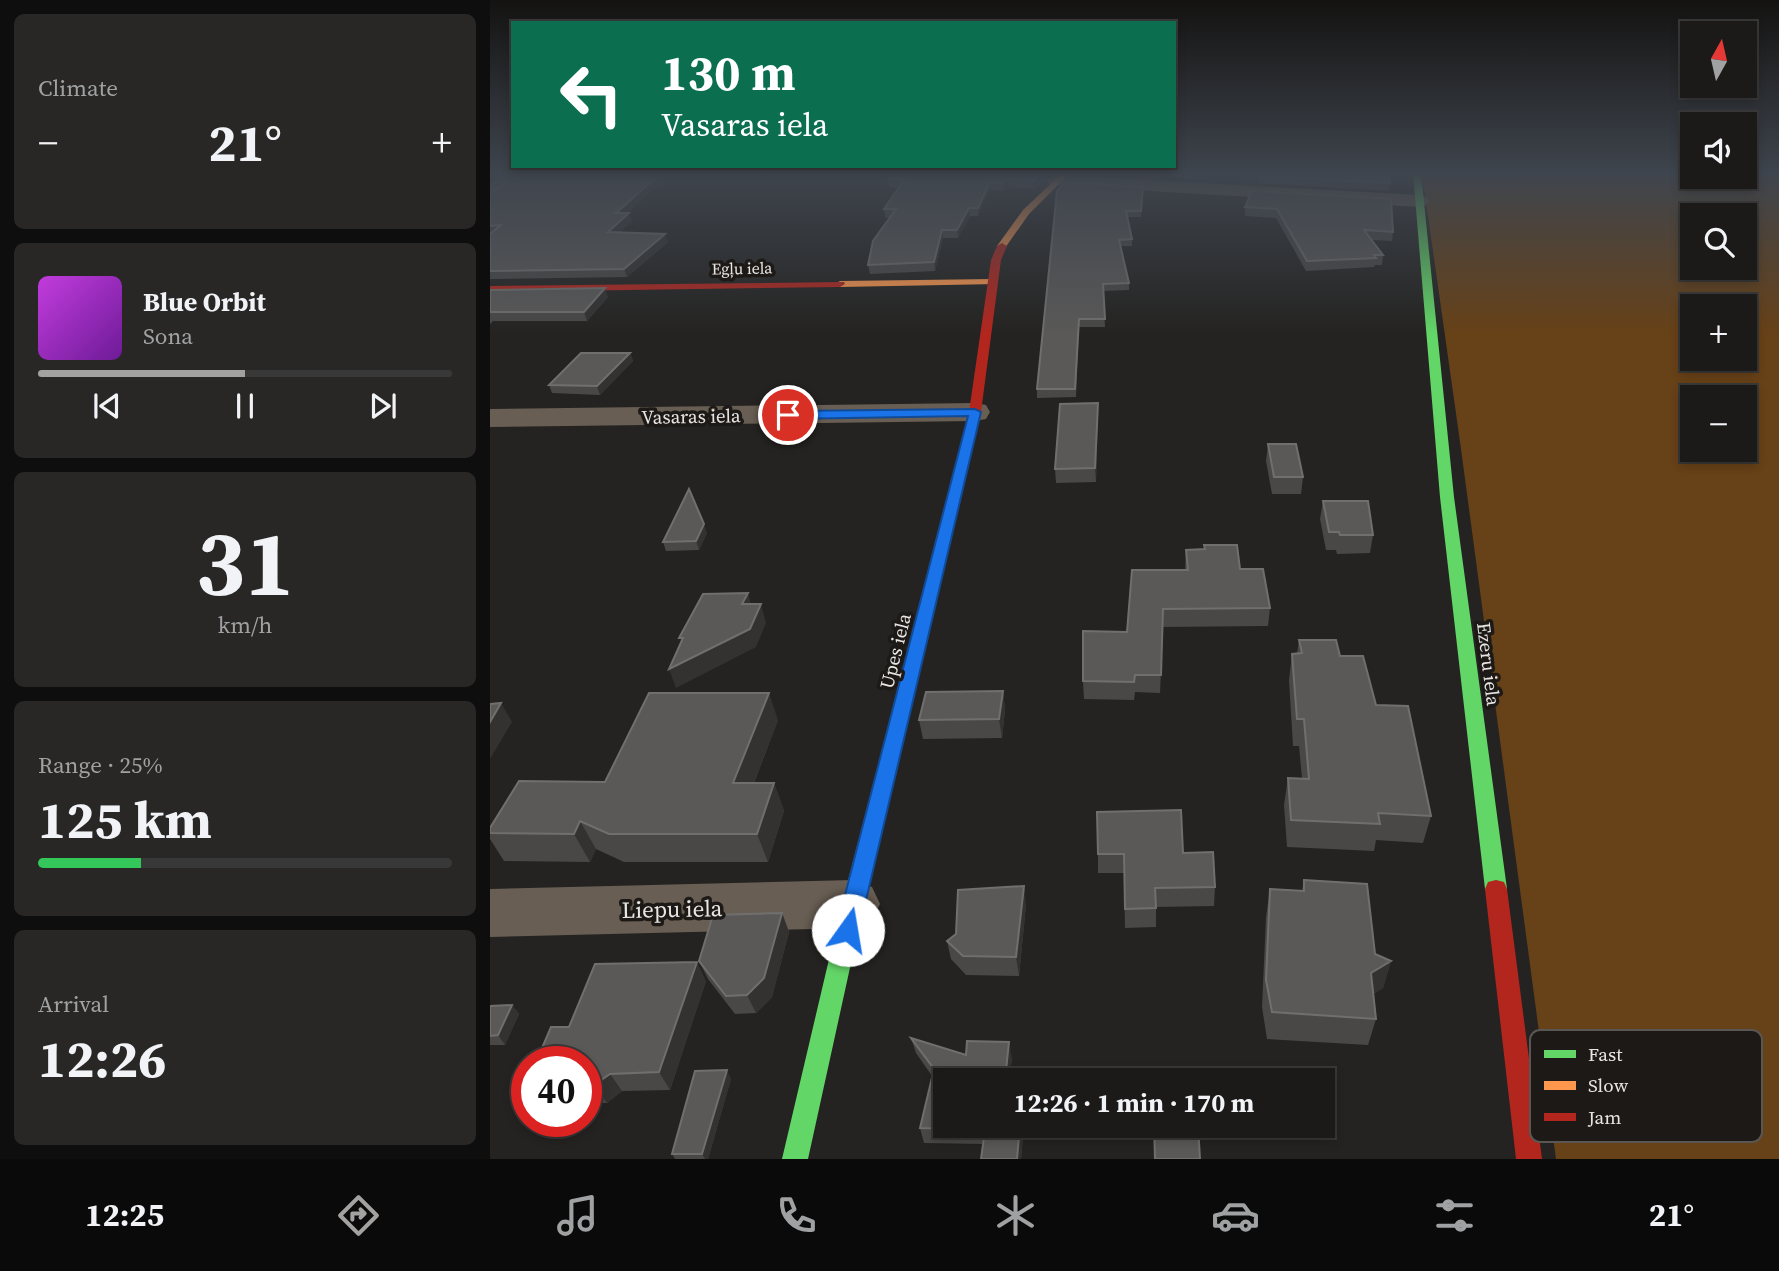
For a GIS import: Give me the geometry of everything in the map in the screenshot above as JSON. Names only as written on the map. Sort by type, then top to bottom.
[{"type":"street","name":"Upes iela","points":[[795,1159],[853,904],[975,412],[996,260],[1002,244],[1014,227]]},
{"type":"street","name":"Ezeru iela","points":[[1421,227],[1447,497],[1529,1159]]},
{"type":"street","name":"Egļu iela","points":[[490,289],[993,282]]},
{"type":"street","name":"Vasaras iela","points":[[490,418],[975,412]]},
{"type":"street","name":"Liepu iela","points":[[490,913],[853,904]]},
{"type":"shaded area","points":[[1430,227],[1680,227],[1680,280],[1757,280],[1757,227],[1779,227],[1779,1159],[1556,1159],[1554,1142],[1762,1142],[1762,1030],[1539,1030]]},
{"type":"building","points":[[498,227],[613,227],[608,232],[665,234],[624,269],[490,271],[490,234]]},
{"type":"building","points":[[883,227],[959,227],[957,230],[942,230],[934,262],[868,265],[873,241]]},
{"type":"building","points":[[1053,227],[1129,227],[1132,239],[1119,240],[1129,283],[1103,284],[1105,319],[1079,319],[1075,389],[1037,389]]},
{"type":"building","points":[[1287,227],[1393,227],[1393,232],[1364,230],[1383,255],[1374,255],[1376,258],[1307,261]]},
{"type":"building","points":[[605,288],[584,312],[490,312],[490,290]]},
{"type":"building","points":[[581,353],[630,353],[597,386],[549,385]]},
{"type":"building","points":[[1098,403],[1095,468],[1055,469],[1060,404]]},
{"type":"building","points":[[1268,444],[1296,444],[1303,477],[1274,477]]},
{"type":"building","points":[[689,489],[704,524],[696,541],[663,542]]},
{"type":"building","points":[[1323,501],[1368,501],[1373,535],[1340,535],[1339,532],[1329,532]]},
{"type":"building","points":[[1204,545],[1237,545],[1240,569],[1263,569],[1270,608],[1163,609],[1161,675],[1135,675],[1134,682],[1083,681],[1083,631],[1127,632],[1132,570],[1188,570],[1186,550],[1205,549]]},
{"type":"building","points":[[748,593],[742,604],[761,604],[750,629],[669,669],[683,638],[679,638],[703,594]]},
{"type":"building","points":[[1299,640],[1336,640],[1340,656],[1363,656],[1376,705],[1408,706],[1431,816],[1378,813],[1380,824],[1291,820],[1288,778],[1309,779],[1304,719],[1297,719],[1292,654],[1302,653]]},
{"type":"building","points":[[1003,691],[999,719],[919,720],[926,692]]},
{"type":"building","points":[[649,693],[769,693],[733,783],[774,783],[757,834],[609,834],[580,821],[574,834],[490,833],[490,828],[519,781],[605,782]]},
{"type":"building","points":[[501,703],[490,722],[490,704]]},
{"type":"building","points":[[1181,810],[1183,853],[1213,852],[1215,887],[1155,888],[1156,908],[1125,909],[1124,854],[1098,854],[1097,812]]},
{"type":"building","points":[[1304,880],[1367,884],[1375,954],[1391,961],[1371,973],[1376,1019],[1272,1012],[1266,980],[1270,889],[1304,891]]},
{"type":"building","points":[[1024,886],[1016,957],[963,956],[947,941],[956,934],[958,890]]},
{"type":"building","points":[[782,913],[764,978],[747,995],[726,996],[699,961],[713,915]]},
{"type":"building","points":[[697,962],[659,1072],[610,1074],[602,1080],[602,1046],[543,1046],[551,1027],[569,1027],[595,964]]},
{"type":"building","points":[[512,1005],[498,1035],[490,1036],[490,1006]]},
{"type":"building","points":[[911,1038],[966,1055],[967,1041],[1009,1042],[1006,1068],[933,1068]]},
{"type":"building","points":[[727,1070],[702,1154],[672,1154],[695,1071]]},
{"type":"building","points":[[933,1073],[933,1128],[920,1128]]},
{"type":"building","points":[[984,1138],[1019,1138],[1017,1159],[981,1159]]},
{"type":"building","points":[[1154,1138],[1199,1138],[1200,1159],[1155,1159]]},
{"type":"traffic: fast","points":[[1422,227],[1447,497],[1496,889]]},
{"type":"traffic: fast","points":[[795,1159],[853,904],[919,639]]},
{"type":"traffic: slow","points":[[1002,246],[1015,227]]},
{"type":"traffic: slow","points":[[840,284],[993,282]]},
{"type":"traffic: jam","points":[[919,639],[975,412],[996,260],[1002,246]]},
{"type":"traffic: jam","points":[[490,289],[840,284]]},
{"type":"traffic: jam","points":[[1496,889],[1529,1159]]},
{"type":"route","points":[[788,415],[975,412],[848,930]]}]
